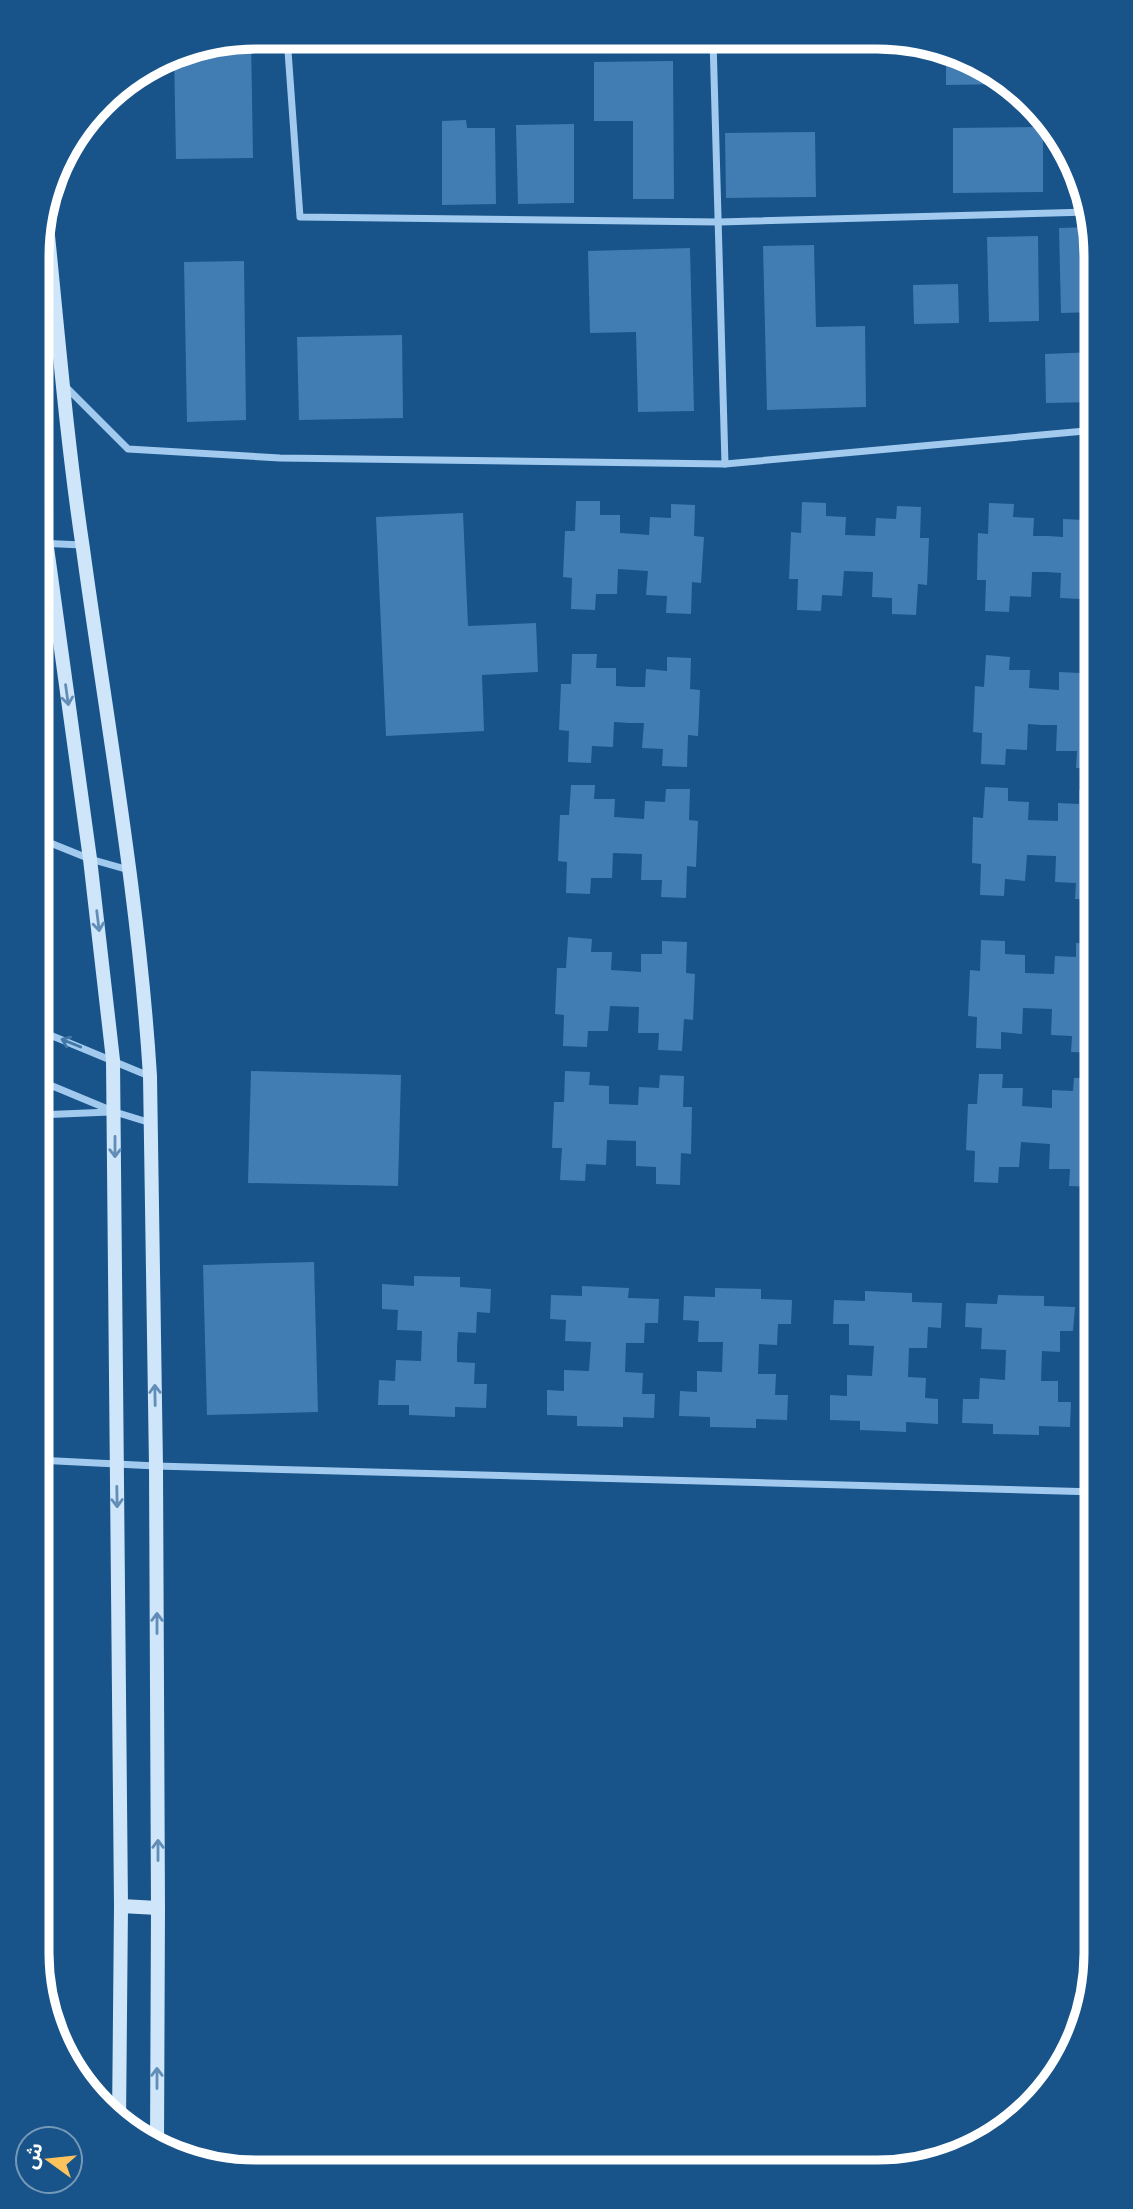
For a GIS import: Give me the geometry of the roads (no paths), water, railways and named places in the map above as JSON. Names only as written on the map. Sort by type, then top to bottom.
[{"type":"street","points":[[288,49],[300,217],[719,222],[1079,212]]},
{"type":"street","points":[[713,49],[725,464]]},
{"type":"street","points":[[50,249],[82,545],[129,870],[146,1012],[150,1076],[156,1466],[157,2134]]},
{"type":"street","points":[[64,386],[128,449],[293,458],[725,464],[1084,431]]},
{"type":"street","points":[[49,544],[82,545]]},
{"type":"street","points":[[49,590],[90,859],[113,1060],[121,1906],[119,2108]]},
{"type":"street","points":[[49,842],[90,859],[129,870]]},
{"type":"street","points":[[49,1034],[150,1076]]},
{"type":"street","points":[[49,1085],[114,1112],[152,1123]]},
{"type":"street","points":[[49,1115],[114,1112]]},
{"type":"street","points":[[49,1460],[156,1466],[1084,1492]]},
{"type":"street","points":[[121,1906],[158,1908]]}]
